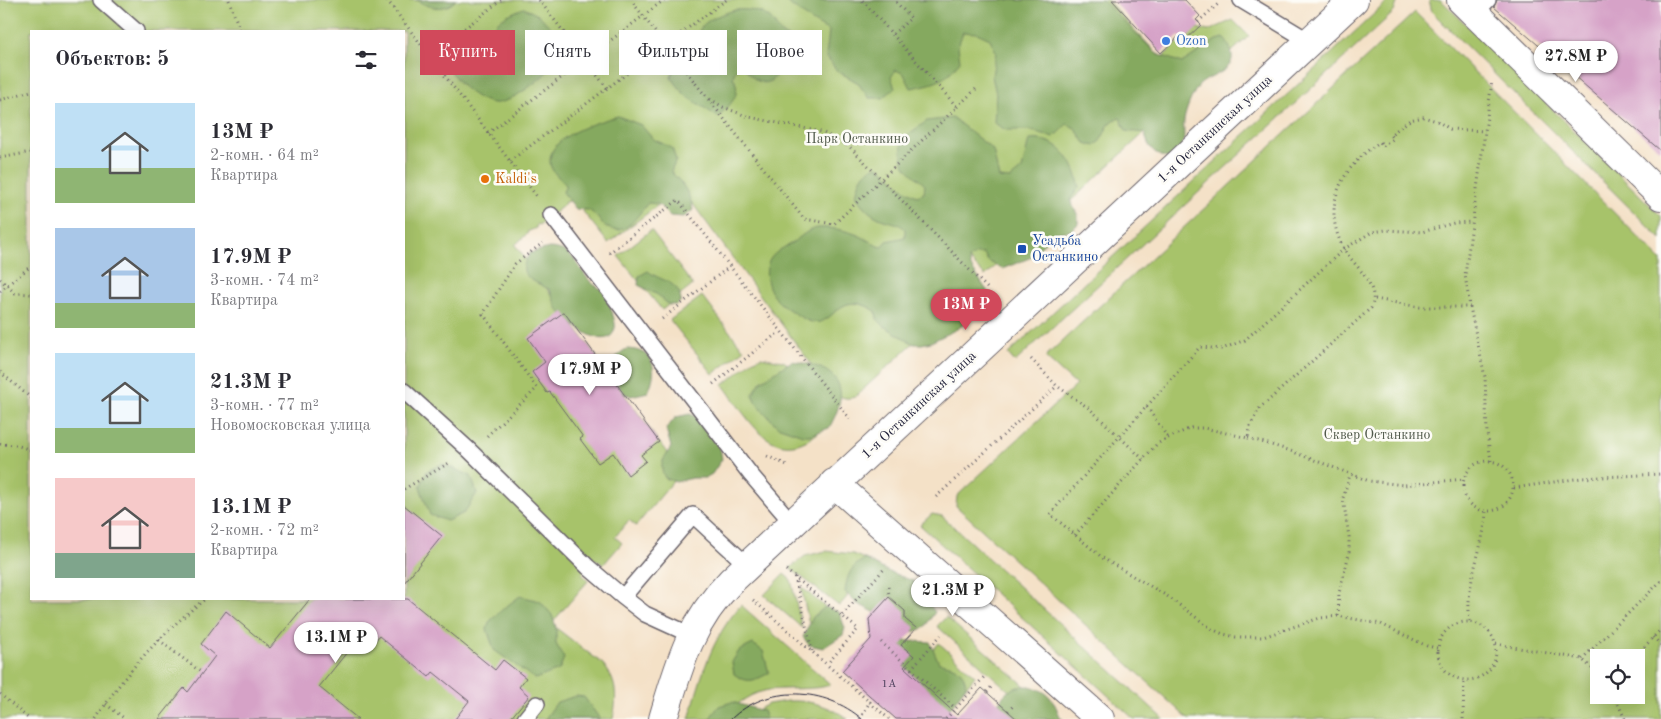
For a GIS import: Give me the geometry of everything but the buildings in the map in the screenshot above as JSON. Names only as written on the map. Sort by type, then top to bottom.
[{"type":"street","name":"1-я Останкинская улица","points":[[663,719],[679,664],[691,635],[715,597],[792,523],[1354,0]]},
{"type":"street","points":[[1475,5],[1661,196]]},
{"type":"street","points":[[834,484],[1100,719]]},
{"type":"lane","points":[[101,0],[135,30]]},
{"type":"lane","points":[[1241,0],[1310,41]]},
{"type":"lane","points":[[551,215],[751,475],[792,523]]},
{"type":"lane","points":[[405,392],[469,450],[588,567],[623,597],[645,614],[691,635]]},
{"type":"lane","points":[[623,597],[694,515],[747,566]]},
{"type":"lane","points":[[525,719],[538,704]]},
{"type":"path","points":[[229,0],[240,30]]},
{"type":"path","points":[[387,0],[420,44]]},
{"type":"path","points":[[539,0],[562,30]]},
{"type":"path","points":[[631,0],[654,30]]},
{"type":"path","points":[[609,42],[664,0]]},
{"type":"path","points":[[862,0],[957,107]]},
{"type":"path","points":[[893,34],[911,18],[894,0]]},
{"type":"path","points":[[1198,22],[1222,0]]},
{"type":"path","points":[[462,30],[499,1]]},
{"type":"path","points":[[685,30],[723,1]]},
{"type":"path","points":[[444,75],[551,215]]},
{"type":"path","points":[[488,133],[565,75]]},
{"type":"path","points":[[597,75],[608,88]]},
{"type":"path","points":[[510,161],[625,75]]},
{"type":"path","points":[[689,75],[804,218],[834,224],[977,88]]},
{"type":"path","points":[[1491,461],[1485,377],[1470,307],[1466,264],[1492,81]]},
{"type":"path","points":[[0,100],[30,92]]},
{"type":"path","points":[[707,97],[723,107],[749,117],[822,132],[850,147],[989,290]]},
{"type":"path","points":[[1375,300],[1370,284],[1344,249],[1338,234],[1336,199],[1341,180],[1361,155],[1380,142],[1383,146],[1393,139],[1390,135],[1398,127],[1417,118],[1430,118],[1450,129],[1485,131]]},
{"type":"path","points":[[0,158],[30,152]]},
{"type":"path","points":[[609,253],[678,200],[850,419]]},
{"type":"path","points":[[1437,648],[1427,646],[1381,624],[1338,616],[1320,618],[1263,636],[1236,637],[1223,634],[1212,629],[1167,596],[1104,559],[1050,514],[1200,347],[1222,349],[1245,340],[1344,249],[1377,230],[1422,232],[1454,223],[1472,222]]},
{"type":"path","points":[[405,488],[469,450],[537,388],[483,314],[515,264],[561,228]]},
{"type":"path","points":[[0,291],[30,267]]},
{"type":"path","points":[[662,319],[729,267]]},
{"type":"path","points":[[0,279],[15,293],[30,294]]},
{"type":"path","points":[[1375,300],[1420,307],[1470,307]]},
{"type":"path","points":[[1248,438],[1250,426],[1259,409],[1334,339],[1365,314],[1375,300]]},
{"type":"path","points":[[713,384],[780,332]]},
{"type":"path","points":[[1031,359],[1057,386],[1090,409],[1143,459]]},
{"type":"path","points":[[0,372],[30,397]]},
{"type":"path","points":[[936,497],[1057,386]]},
{"type":"path","points":[[1147,407],[1168,438]]},
{"type":"path","points":[[1075,536],[1157,444],[1192,428],[1204,428],[1248,438],[1288,450],[1350,475],[1390,485],[1464,479]]},
{"type":"path","points":[[0,444],[16,445],[30,450]]},
{"type":"path","points":[[1491,461],[1506,467],[1514,480],[1514,488],[1508,503],[1494,511],[1486,512],[1471,505],[1467,499],[1463,492],[1464,479],[1469,469],[1476,464],[1491,461]]},
{"type":"path","points":[[1514,488],[1581,478],[1661,474]]},
{"type":"path","points":[[1338,616],[1338,593],[1349,554],[1349,537],[1342,498],[1350,475]]},
{"type":"path","points":[[1470,621],[1467,603],[1485,534],[1486,512]]},
{"type":"path","points":[[784,568],[858,629],[827,664]]},
{"type":"path","points":[[842,615],[885,568]]},
{"type":"path","points":[[795,576],[812,651]]},
{"type":"path","points":[[1582,659],[1661,581]]},
{"type":"path","points":[[888,587],[889,596]]},
{"type":"path","points":[[96,719],[135,665],[159,640],[204,600]]},
{"type":"path","points":[[753,600],[889,719]]},
{"type":"path","points":[[1470,621],[1487,629],[1496,644],[1494,662],[1482,676],[1464,680],[1447,673],[1438,657],[1437,648],[1445,631],[1452,625],[1470,621]]},
{"type":"path","points":[[1642,649],[1661,629]]},
{"type":"path","points":[[911,669],[941,635]]},
{"type":"path","points":[[1653,637],[1661,645]]},
{"type":"path","points":[[159,640],[202,673]]},
{"type":"path","points":[[881,642],[956,708]]},
{"type":"path","points":[[1496,644],[1582,659],[1590,667]]},
{"type":"path","points":[[946,719],[984,677]]},
{"type":"path","points":[[1463,719],[1464,680]]},
{"type":"path","points":[[987,692],[994,685]]},
{"type":"path","points":[[0,694],[29,719]]},
{"type":"path","points":[[860,719],[872,698]]},
{"type":"path","points":[[106,704],[125,719]]},
{"type":"path","points":[[1008,711],[1015,704]]},
{"type":"path","points":[[1618,704],[1625,719]]},
{"type":"path","points":[[951,714],[955,718]]},
{"type":"green space","name":"Парк Останкино","points":[[0,0],[1107,0],[1161,58],[1197,28],[1208,31],[1233,20],[1249,36],[1046,224],[1040,225],[985,276],[952,242],[975,286],[855,397],[843,397],[831,391],[681,188],[608,243],[574,200],[565,202],[563,206],[539,225],[537,224],[536,228],[527,232],[515,245],[681,472],[636,526],[629,520],[615,537],[622,543],[603,565],[596,559],[582,574],[588,581],[551,624],[603,664],[614,684],[615,704],[613,719],[0,719]]},
{"type":"green space","points":[[416,0],[456,0],[447,6],[437,8]]},
{"type":"green space","points":[[1102,0],[1157,54],[1182,63],[1216,40],[1224,38],[1231,50],[1232,58],[1229,65],[1197,88],[1184,120],[1183,144],[1171,159],[1161,156],[1150,147],[1145,133],[1126,131],[1120,118],[1111,122],[1095,146],[1085,143],[1075,128],[1067,124],[1054,137],[1028,130],[1006,130],[994,123],[996,94],[992,76],[996,52],[990,39],[977,33],[963,32],[958,46],[960,61],[944,77],[933,83],[911,88],[904,74],[896,70],[891,77],[895,88],[883,98],[869,98],[857,82],[837,71],[826,56],[829,31],[785,1]]},
{"type":"green space","points":[[1389,0],[1398,0],[1394,12],[1015,362],[1008,354]]},
{"type":"green space","points":[[1429,0],[1441,0],[1661,216],[1661,239],[1432,12]]},
{"type":"green space","points":[[524,8],[540,16],[553,30],[525,30],[525,75],[543,75],[528,88],[509,99],[494,103],[487,102],[465,88],[454,75],[515,75],[515,30],[493,30],[499,21]]},
{"type":"green space","points":[[735,10],[751,10],[766,15],[779,30],[737,30],[737,69],[733,77],[736,83],[736,94],[731,104],[718,117],[685,95],[671,77],[672,75],[727,75],[727,30],[699,30],[707,22],[719,15]]},
{"type":"green space","name":"Сквер Останкино","points":[[1415,12],[1661,260],[1661,719],[1188,719],[956,506],[957,496],[1076,385],[1045,357]]},
{"type":"green space","points":[[751,75],[776,75],[770,81],[763,83]]},
{"type":"green space","points":[[618,116],[641,125],[653,139],[672,148],[676,160],[671,172],[685,189],[693,210],[684,217],[670,216],[658,204],[648,203],[629,225],[617,230],[611,229],[604,225],[589,210],[576,209],[563,192],[566,185],[551,167],[550,156],[555,147],[573,132]]},
{"type":"green space","points":[[953,118],[993,150],[999,178],[1010,179],[1022,169],[1029,140],[1043,140],[1058,147],[1069,159],[1078,180],[1079,187],[1070,200],[1078,216],[1078,224],[1070,231],[1053,233],[1032,257],[1002,269],[988,261],[984,254],[976,254],[969,259],[971,267],[988,292],[974,316],[959,328],[931,342],[914,344],[884,326],[877,319],[876,311],[861,304],[850,303],[841,307],[821,322],[811,322],[780,303],[768,285],[768,264],[771,258],[778,252],[808,232],[818,228],[838,229],[858,235],[882,247],[887,241],[905,237],[905,229],[903,227],[877,217],[862,205],[856,196],[860,181],[868,170],[878,166],[911,193],[917,196],[924,193],[925,185],[905,166],[903,161],[903,138],[927,121]]},
{"type":"green space","points":[[651,230],[693,285],[662,310],[618,256]]},
{"type":"green space","points":[[549,248],[558,249],[571,256],[592,283],[606,291],[615,325],[611,336],[604,339],[595,337],[577,327],[557,308],[550,290],[527,276],[524,267],[530,253]]},
{"type":"green space","points":[[648,271],[669,282],[677,289],[681,301],[677,305],[669,305],[658,295],[638,285],[639,276]]},
{"type":"green space","points":[[702,296],[744,350],[713,374],[670,320]]},
{"type":"green space","points":[[627,349],[644,353],[652,363],[653,377],[648,392],[631,396],[620,391],[613,380],[614,361],[617,356]]},
{"type":"green space","points":[[761,357],[783,361],[793,367],[819,432],[803,442],[788,445],[775,443],[763,435],[742,412],[723,385],[752,361]]},
{"type":"green space","points":[[792,361],[821,368],[837,381],[840,390],[840,401],[829,428],[810,435],[803,435],[777,426],[755,402],[753,394],[761,381]]},
{"type":"green space","points":[[690,414],[705,422],[714,431],[719,443],[722,459],[712,474],[705,478],[692,478],[676,482],[665,478],[662,469],[664,458],[671,447],[666,429],[676,417]]},
{"type":"green space","points":[[442,464],[471,476],[477,493],[464,513],[447,521],[430,515],[420,487],[427,471]]},
{"type":"green space","points":[[932,514],[942,516],[1164,719],[1134,719],[920,525]]},
{"type":"green space","points":[[826,551],[853,554],[869,561],[847,589],[847,597],[839,606],[790,568],[805,556]]},
{"type":"green space","points":[[865,559],[887,571],[913,581],[935,612],[924,628],[914,632],[856,603],[845,592],[850,572]]},
{"type":"green space","points":[[784,574],[791,580],[802,628],[764,595]]},
{"type":"green space","points":[[801,587],[841,620],[812,638]]},
{"type":"green space","points":[[520,596],[540,601],[552,615],[556,627],[556,644],[564,658],[559,670],[535,679],[494,650],[487,629],[489,622]]},
{"type":"green space","points":[[741,605],[830,684],[819,687],[764,691],[746,698],[721,719],[689,719],[714,645],[730,618]]},
{"type":"green space","points":[[825,607],[839,612],[845,628],[843,635],[823,648],[809,645],[803,637],[813,617]]},
{"type":"green space","points":[[946,617],[1063,719],[1040,719],[937,626]]},
{"type":"green space","points":[[891,640],[930,642],[939,663],[950,665],[961,672],[966,686],[951,707],[943,714],[883,650]]},
{"type":"green space","points":[[939,643],[975,676],[954,702],[916,669]]},
{"type":"green space","points":[[753,644],[763,651],[769,673],[747,680],[734,674],[732,662],[739,651]]},
{"type":"green space","points":[[1030,686],[1047,694],[1056,706],[1061,719],[1000,719],[996,708],[1002,697],[1013,688]]},
{"type":"green space","points":[[576,696],[584,697],[600,719],[545,719],[557,702]]},
{"type":"green space","points":[[787,701],[819,704],[834,710],[848,719],[742,719],[768,704]]},
{"type":"green space","points":[[732,702],[763,711],[766,719],[709,719],[719,706]]},
{"type":"tram line","points":[[731,719],[745,708],[761,700],[779,695],[796,694],[814,696],[831,701],[847,708],[862,719]]},
{"type":"place","name":"Ozon","points":[[1166,41]]},
{"type":"place","name":"Kaldi's","points":[[485,179]]},
{"type":"place","name":"Усадьба Останкино","points":[[1022,249]]}]
